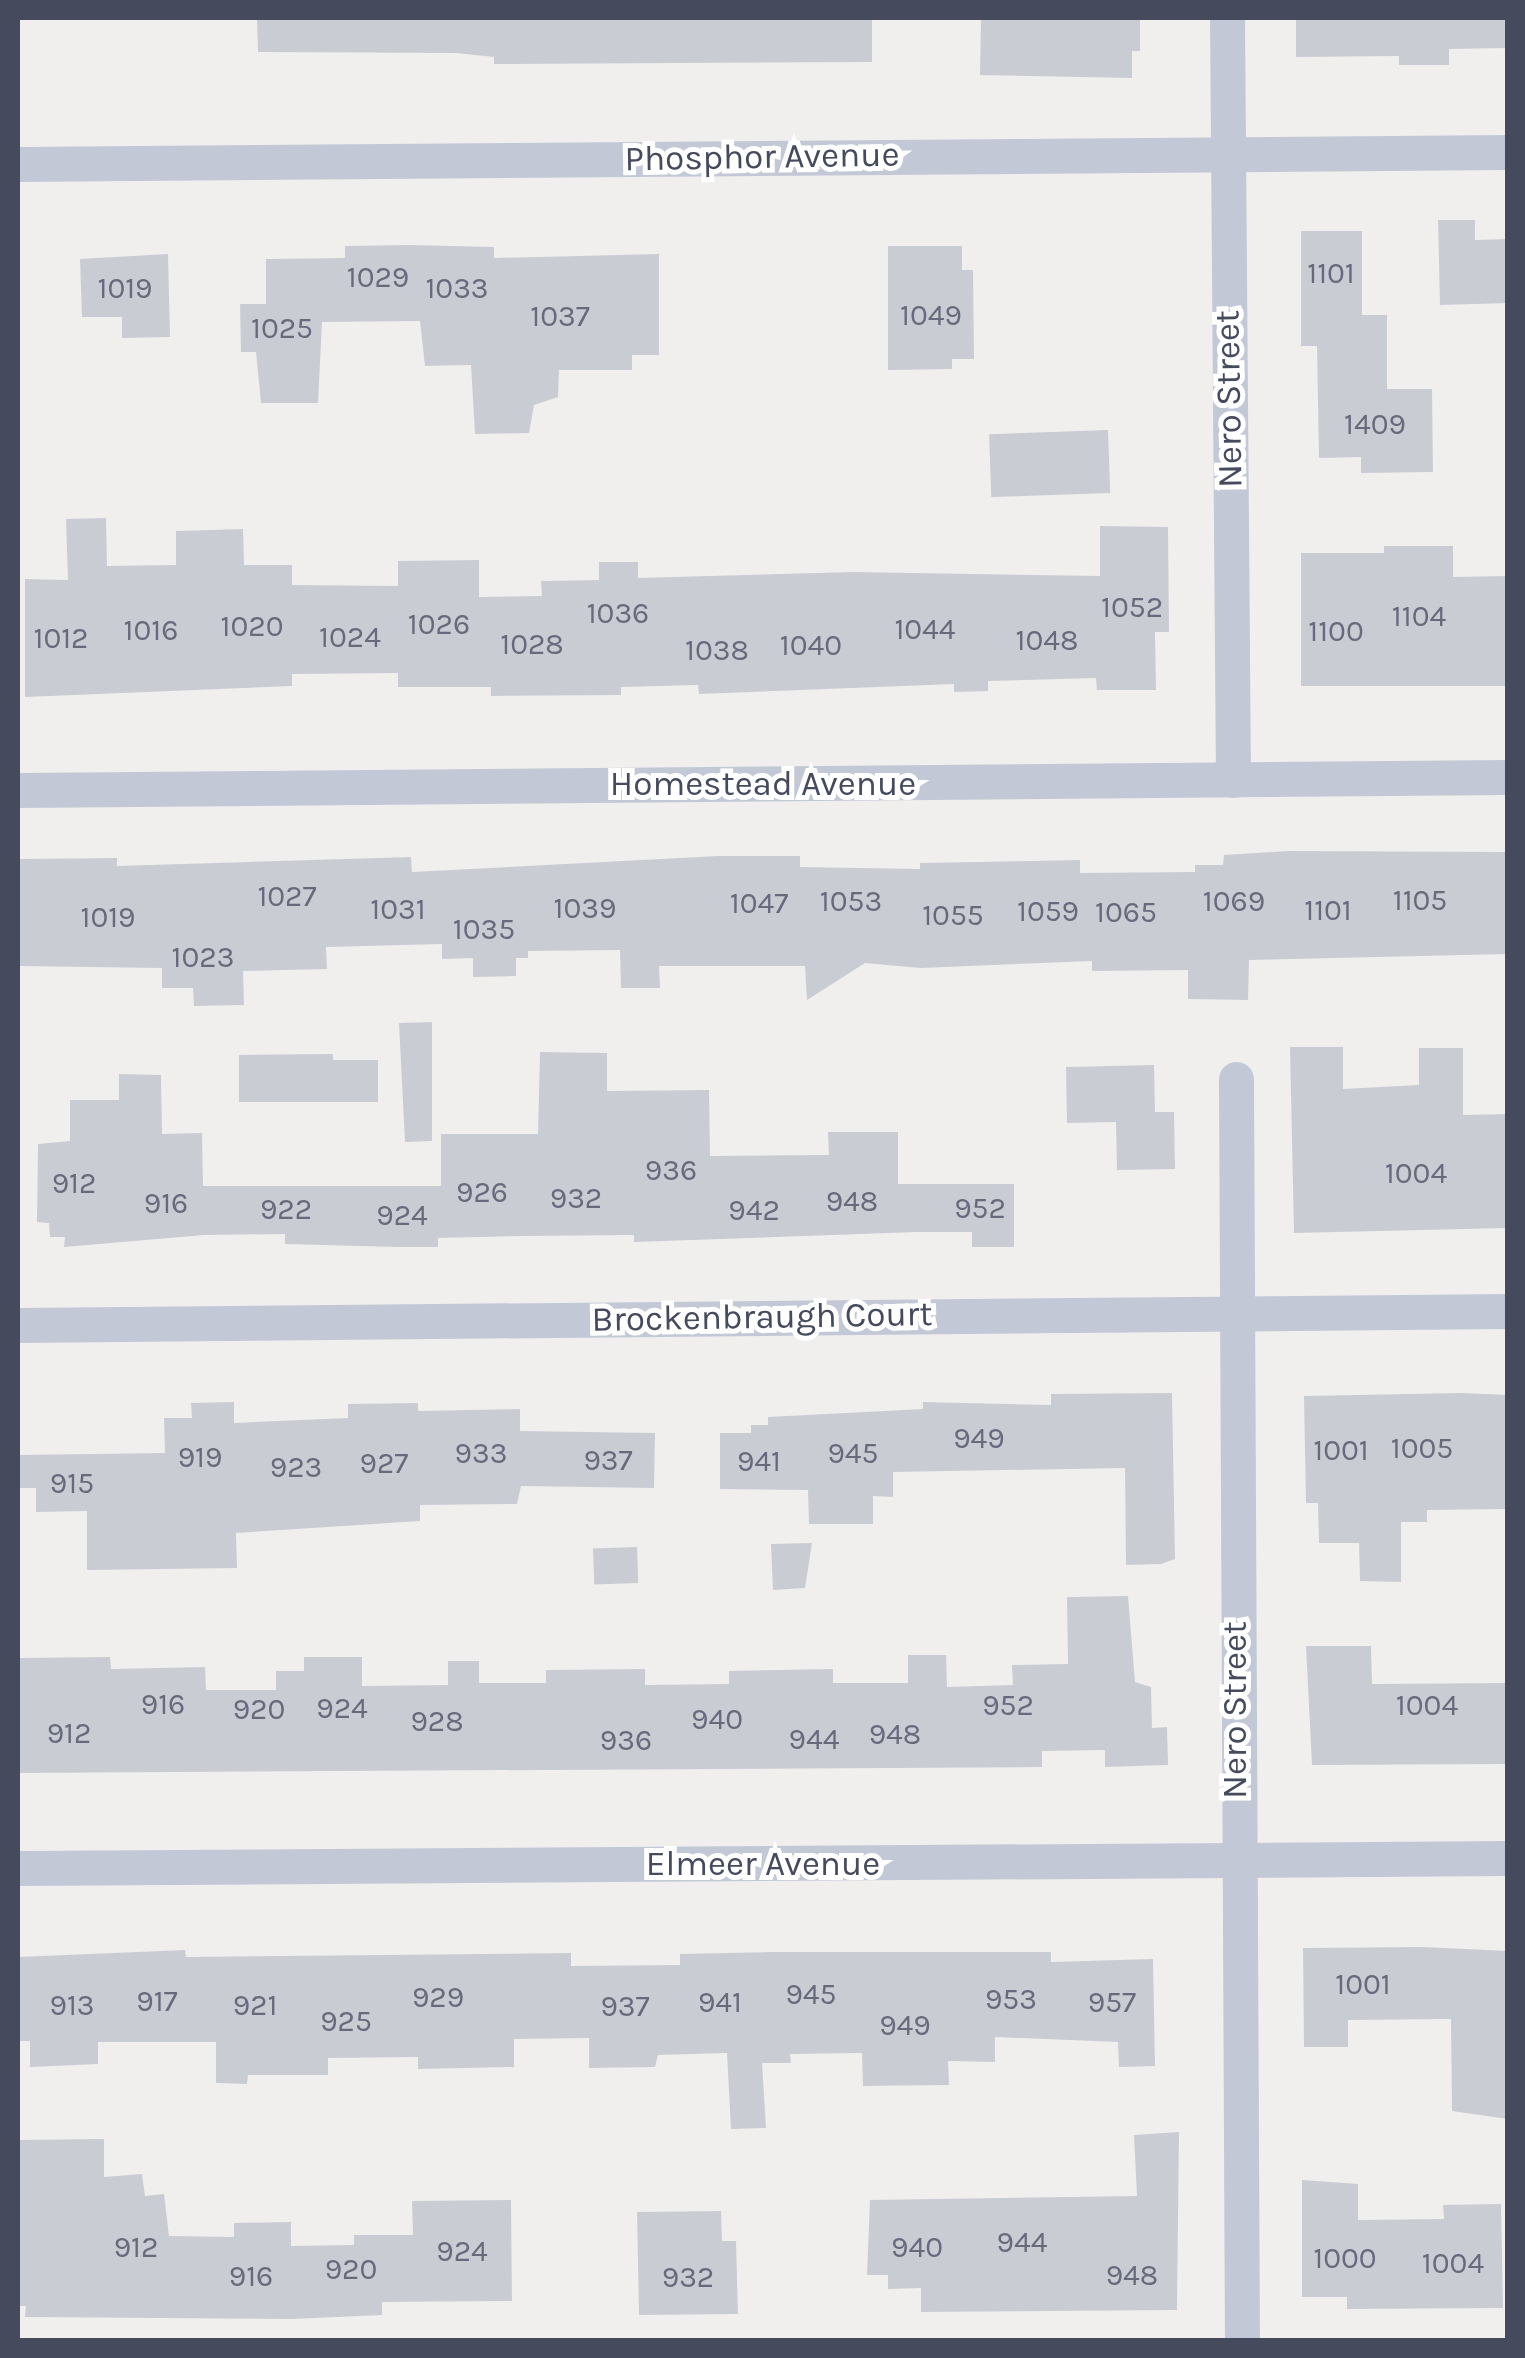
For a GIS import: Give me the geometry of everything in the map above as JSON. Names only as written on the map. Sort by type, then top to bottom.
[{"type":"street","name":"Nero Street","points":[[1227,18],[1233,780]]},
{"type":"street","name":"Phosphor Avenue","points":[[18,164],[1508,152]]},
{"type":"street","name":"Homestead Avenue","points":[[18,790],[1508,777]]},
{"type":"street","name":"Nero Street","points":[[1236,1079],[1235,1862],[1242,2340]]},
{"type":"street","name":"Brockenbraugh Court","points":[[18,1326],[1508,1312]]},
{"type":"street","name":"Elmeer Avenue","points":[[18,1868],[1508,1858]]},
{"type":"building","points":[[257,18],[872,18],[872,62],[494,64],[494,57],[456,53],[258,52]]},
{"type":"building","points":[[981,18],[1140,18],[1140,51],[1132,51],[1132,78],[980,75]]},
{"type":"building","points":[[1296,18],[1508,18],[1508,48],[1449,49],[1449,65],[1399,65],[1399,56],[1296,57]]},
{"type":"building","points":[[1438,220],[1475,220],[1475,240],[1508,239],[1508,303],[1440,305]]},
{"type":"building","points":[[1301,231],[1362,231],[1362,315],[1387,315],[1387,389],[1432,389],[1433,472],[1361,473],[1361,457],[1319,458],[1317,346],[1301,346]]},
{"type":"building","points":[[345,246],[494,247],[494,258],[659,254],[659,355],[632,355],[632,370],[559,370],[558,397],[534,405],[529,433],[475,434],[471,365],[425,366],[420,321],[322,322],[318,403],[261,403],[256,352],[241,352],[240,304],[266,304],[266,259],[345,258]]},
{"type":"building","points":[[888,246],[962,246],[962,270],[973,270],[974,359],[952,359],[952,369],[888,370]]},
{"type":"building","points":[[168,254],[170,337],[122,338],[122,317],[82,317],[80,259]]},
{"type":"building","points":[[1108,430],[1110,493],[991,497],[989,434]]},
{"type":"building","points":[[106,518],[107,566],[176,565],[176,531],[243,529],[244,565],[292,565],[292,585],[398,586],[398,561],[479,560],[479,597],[542,596],[541,581],[599,580],[599,562],[638,562],[638,578],[854,572],[1100,576],[1100,526],[1168,527],[1169,632],[1155,632],[1156,690],[1097,690],[1096,678],[988,681],[988,691],[954,692],[954,684],[699,694],[698,685],[621,687],[621,695],[491,696],[491,687],[398,687],[398,673],[292,674],[292,686],[25,697],[25,579],[68,580],[66,519]]},
{"type":"building","points":[[1384,546],[1453,546],[1453,577],[1508,576],[1508,686],[1301,686],[1301,553],[1384,553]]},
{"type":"building","points":[[1288,851],[1508,852],[1508,954],[1249,960],[1248,1000],[1188,999],[1188,970],[1092,971],[1092,961],[920,968],[865,963],[807,1000],[805,966],[659,966],[660,988],[621,988],[620,950],[528,951],[528,958],[516,958],[516,976],[473,977],[473,958],[442,959],[442,944],[326,947],[327,969],[243,971],[244,1005],[194,1006],[193,988],[162,988],[162,968],[18,966],[18,859],[117,858],[117,866],[411,857],[412,872],[718,856],[800,856],[800,867],[920,869],[920,863],[1080,860],[1080,873],[1195,872],[1195,865],[1223,865],[1224,855]]},
{"type":"building","points":[[432,1022],[432,1141],[405,1142],[399,1023]]},
{"type":"building","points":[[1290,1047],[1343,1047],[1343,1089],[1419,1085],[1419,1048],[1463,1048],[1463,1115],[1508,1114],[1508,1228],[1294,1233]]},
{"type":"building","points":[[540,1052],[607,1053],[607,1091],[709,1090],[710,1156],[829,1155],[828,1132],[898,1132],[898,1184],[1014,1184],[1014,1247],[972,1247],[972,1232],[917,1232],[634,1242],[634,1235],[438,1238],[438,1247],[285,1244],[285,1234],[204,1235],[64,1247],[65,1237],[50,1237],[49,1223],[37,1222],[38,1144],[70,1141],[70,1100],[119,1100],[119,1074],[161,1075],[162,1134],[202,1133],[203,1186],[441,1186],[441,1134],[538,1134]]},
{"type":"building","points":[[333,1054],[333,1060],[378,1060],[378,1102],[239,1102],[239,1055]]},
{"type":"building","points":[[1154,1065],[1155,1112],[1174,1112],[1175,1169],[1117,1170],[1116,1122],[1067,1123],[1066,1067]]},
{"type":"building","points":[[1172,1393],[1175,1559],[1161,1564],[1126,1565],[1125,1468],[893,1472],[893,1497],[873,1496],[873,1524],[809,1524],[808,1490],[720,1489],[720,1433],[751,1433],[751,1425],[768,1425],[768,1417],[923,1409],[923,1402],[1051,1405],[1051,1394]]},
{"type":"building","points":[[1508,1395],[1508,1509],[1427,1510],[1427,1522],[1401,1522],[1401,1582],[1360,1581],[1359,1543],[1319,1543],[1318,1503],[1306,1503],[1304,1396]]},
{"type":"building","points":[[234,1402],[234,1423],[348,1418],[348,1404],[418,1403],[418,1411],[520,1409],[520,1431],[655,1433],[654,1488],[521,1486],[517,1504],[420,1505],[420,1521],[236,1533],[237,1568],[87,1570],[87,1511],[36,1512],[36,1488],[18,1488],[18,1455],[165,1453],[164,1418],[192,1418],[191,1403]]},
{"type":"building","points":[[812,1543],[805,1588],[773,1590],[771,1544]]},
{"type":"building","points":[[637,1547],[638,1583],[594,1585],[593,1549]]},
{"type":"building","points":[[1128,1596],[1135,1682],[1151,1687],[1152,1728],[1167,1727],[1168,1765],[1105,1767],[1105,1750],[1042,1751],[1042,1767],[18,1773],[18,1658],[110,1657],[111,1669],[205,1667],[206,1690],[276,1690],[276,1671],[304,1671],[304,1657],[362,1657],[362,1686],[448,1685],[448,1661],[479,1661],[479,1683],[546,1683],[546,1670],[645,1669],[645,1685],[729,1684],[729,1671],[833,1669],[833,1683],[908,1683],[908,1655],[946,1655],[947,1687],[1013,1685],[1012,1665],[1068,1664],[1067,1597]]},
{"type":"building","points":[[1306,1646],[1371,1646],[1372,1684],[1508,1683],[1508,1764],[1312,1765]]},
{"type":"building","points":[[1303,1948],[1508,1951],[1508,2119],[1452,2111],[1451,2019],[1348,2020],[1348,2047],[1304,2047]]},
{"type":"building","points":[[185,1950],[186,1957],[571,1953],[571,1966],[680,1965],[680,1954],[770,1952],[1051,1952],[1051,1962],[1153,1959],[1155,2066],[1119,2067],[1118,2042],[995,2037],[995,2062],[948,2061],[949,2085],[863,2086],[862,2053],[790,2054],[791,2063],[762,2063],[766,2128],[731,2129],[727,2053],[658,2055],[655,2067],[589,2068],[589,2038],[514,2039],[514,2067],[418,2069],[418,2057],[328,2058],[328,2075],[248,2075],[247,2084],[216,2083],[216,2042],[98,2042],[98,2064],[30,2067],[30,2041],[18,2041],[18,1957]]},
{"type":"building","points":[[1179,2132],[1177,2310],[921,2312],[921,2288],[888,2289],[888,2275],[867,2275],[870,2200],[1137,2196],[1134,2135]]},
{"type":"building","points":[[104,2139],[104,2177],[142,2174],[145,2196],[164,2194],[169,2236],[234,2237],[234,2223],[291,2222],[291,2246],[354,2245],[354,2235],[413,2235],[412,2201],[511,2200],[512,2301],[382,2302],[382,2315],[292,2319],[25,2317],[26,2306],[18,2306],[18,2140]]},
{"type":"building","points":[[1302,2180],[1358,2184],[1358,2220],[1444,2219],[1443,2205],[1501,2204],[1503,2308],[1347,2309],[1347,2297],[1302,2297]]},
{"type":"building","points":[[721,2211],[722,2241],[736,2241],[738,2314],[639,2315],[637,2212]]}]
